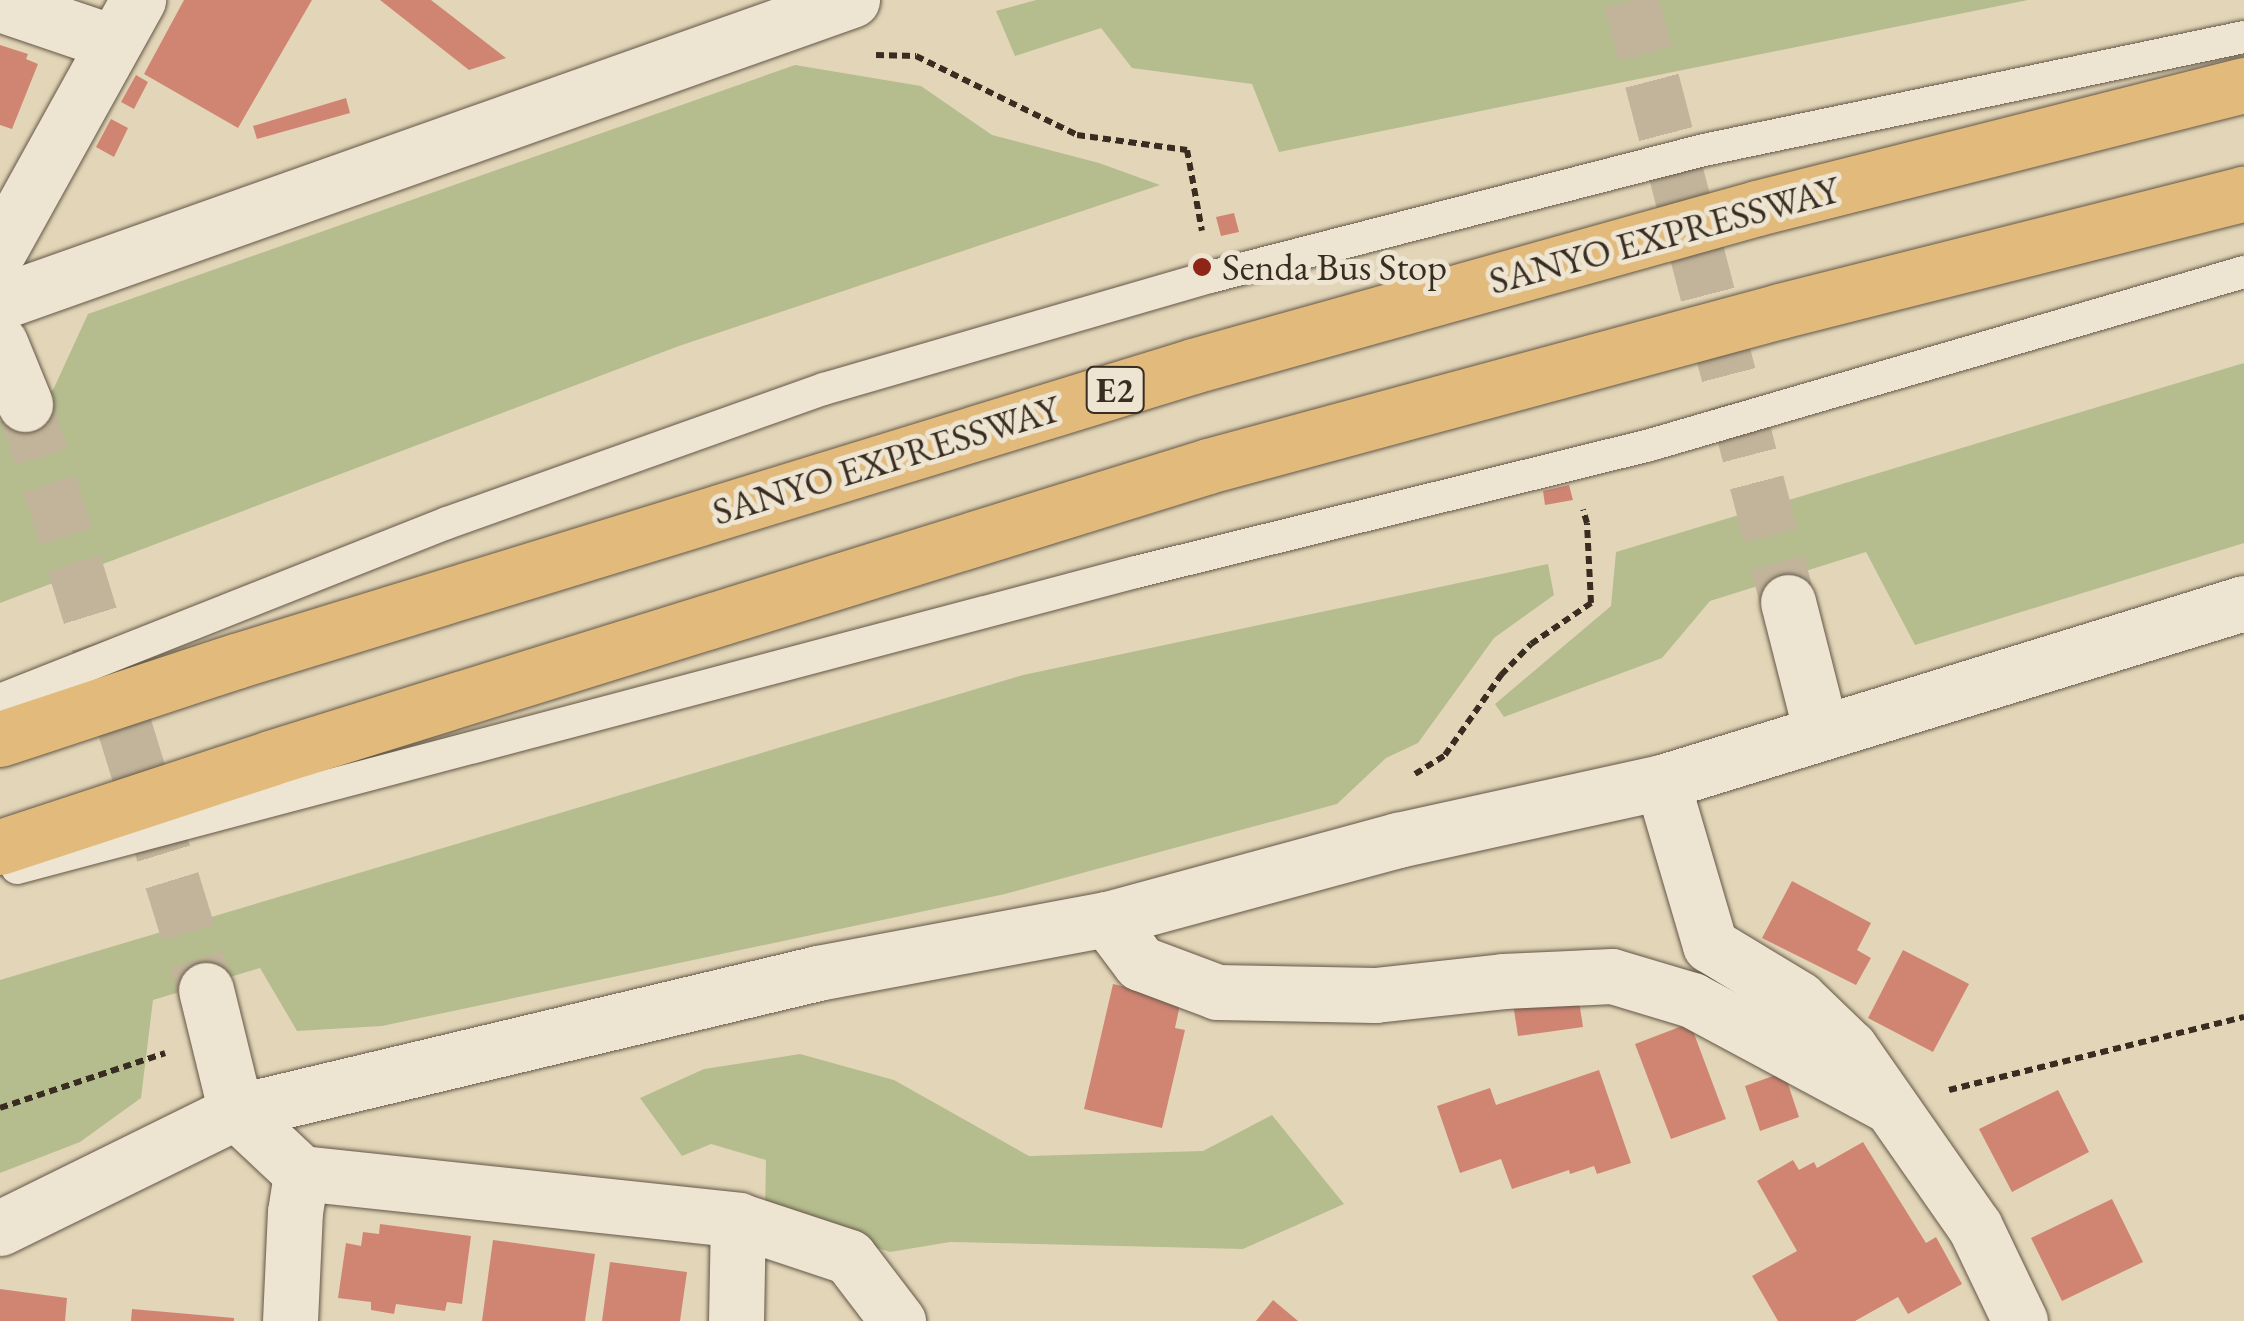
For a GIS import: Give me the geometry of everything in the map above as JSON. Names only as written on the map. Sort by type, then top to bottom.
[{"type":"highway","name":"SANYO EXPRESSWAY","points":[[0,739],[236,661],[1193,366],[1757,208],[2244,85]]},
{"type":"highway","points":[[0,847],[288,752],[1208,466],[1762,316],[2244,194]]},
{"type":"street","points":[[0,302],[852,0]]},
{"type":"street","points":[[0,4],[125,21],[0,249]]},
{"type":"street","points":[[0,343],[26,404]]},
{"type":"street","points":[[1788,602],[1821,731]]},
{"type":"street","points":[[0,1228],[236,1112],[818,973],[1107,918],[1398,840],[1662,782],[2244,603]]},
{"type":"street","points":[[1662,782],[1710,945],[1799,999],[1850,1048],[1974,1227],[2020,1321]]},
{"type":"street","points":[[1107,918],[1140,962],[1217,992],[1376,995],[1503,981],[1612,976],[1692,1000],[1888,1105]]},
{"type":"street","points":[[211,1012],[236,1112],[301,1172],[738,1220],[849,1258],[898,1321]]},
{"type":"street","points":[[290,1321],[301,1172]]},
{"type":"street","points":[[736,1321],[738,1220]]},
{"type":"lane","points":[[0,700],[448,523],[824,389],[1210,277],[1704,150],[2244,37]]},
{"type":"lane","points":[[0,873],[1117,577],[1650,445],[2244,272]]},
{"type":"path","points":[[868,55],[916,56],[1077,135],[1187,150],[1200,217]]},
{"type":"path","points":[[1402,780],[1445,754],[1501,676],[1531,644],[1590,603],[1587,523]]},
{"type":"path","points":[[0,1108],[211,1012]]},
{"type":"path","points":[[1888,1105],[2244,1017]]},
{"type":"green space","points":[[1036,0],[2028,0],[1279,152],[1252,84],[1132,68],[1101,28],[1015,56],[996,11]]},
{"type":"green space","points":[[795,65],[921,86],[992,135],[1099,163],[1160,185],[679,346],[0,603],[0,421],[53,390],[88,314]]},
{"type":"green space","points":[[2244,363],[2244,543],[1915,645],[1866,552],[1710,601],[1662,658],[1504,717],[1495,704],[1611,606],[1616,552]]},
{"type":"green space","points":[[1548,564],[1554,595],[1494,638],[1418,743],[1386,758],[1337,804],[1005,894],[382,1026],[297,1031],[260,968],[153,1000],[141,1098],[80,1142],[0,1173],[0,980],[1023,675]]},
{"type":"green space","points":[[800,1054],[894,1080],[1029,1156],[1203,1151],[1272,1115],[1344,1204],[1243,1249],[950,1242],[890,1252],[765,1213],[766,1160],[711,1144],[682,1156],[640,1098],[704,1069]]},
{"type":"building","points":[[184,0],[312,0],[238,128],[144,74]]},
{"type":"building","points":[[380,0],[431,0],[506,58],[469,70]]},
{"type":"building","points":[[0,45],[28,54],[26,59],[38,64],[12,129],[0,125]]},
{"type":"building","points":[[136,75],[148,82],[134,109],[121,102]]},
{"type":"building","points":[[346,98],[350,113],[257,139],[253,126]]},
{"type":"building","points":[[111,119],[128,128],[114,157],[96,147]]},
{"type":"building","points":[[1234,213],[1239,232],[1221,236],[1216,217]]},
{"type":"building","points":[[1569,485],[1573,500],[1545,505],[1543,491]]},
{"type":"building","points":[[1792,881],[1871,923],[1857,950],[1871,958],[1856,985],[1762,938]]},
{"type":"building","points":[[1903,950],[1969,984],[1933,1052],[1868,1018]]},
{"type":"building","points":[[1113,984],[1181,1000],[1175,1028],[1185,1030],[1162,1128],[1084,1109]]},
{"type":"building","points":[[1512,997],[1579,1001],[1583,1027],[1518,1036]]},
{"type":"building","points":[[1690,1023],[1726,1119],[1671,1139],[1635,1044]]},
{"type":"building","points":[[1599,1070],[1631,1163],[1597,1174],[1594,1166],[1570,1174],[1569,1170],[1512,1189],[1501,1159],[1460,1173],[1437,1106],[1490,1088],[1496,1105]]},
{"type":"building","points":[[1784,1072],[1799,1117],[1760,1131],[1745,1086]]},
{"type":"building","points":[[2058,1090],[2089,1152],[2012,1192],[1979,1129]]},
{"type":"building","points":[[1863,1142],[1926,1243],[1936,1237],[1962,1284],[1908,1314],[1898,1297],[1855,1321],[1778,1321],[1752,1276],[1797,1251],[1757,1181],[1793,1160],[1799,1170],[1814,1162],[1817,1168]]},
{"type":"building","points":[[2112,1199],[2143,1262],[2062,1301],[2031,1238]]},
{"type":"building","points":[[380,1224],[471,1236],[462,1304],[447,1302],[445,1311],[396,1304],[394,1314],[371,1310],[371,1302],[338,1298],[346,1243],[361,1246],[363,1232],[379,1234]]},
{"type":"building","points":[[493,1240],[595,1254],[585,1321],[482,1321]]},
{"type":"building","points":[[610,1262],[687,1272],[680,1321],[602,1321]]},
{"type":"building","points":[[0,1289],[67,1298],[65,1321],[0,1321]]},
{"type":"building","points":[[1273,1300],[1298,1321],[1256,1321]]},
{"type":"building","points":[[132,1309],[234,1318],[234,1321],[131,1321]]},
{"type":"tunnel","points":[[1631,0],[1788,602]]},
{"type":"tunnel","points":[[25,404],[206,990]]},
{"type":"place","name":"Senda Bus Stop","points":[[1202,267]]}]
